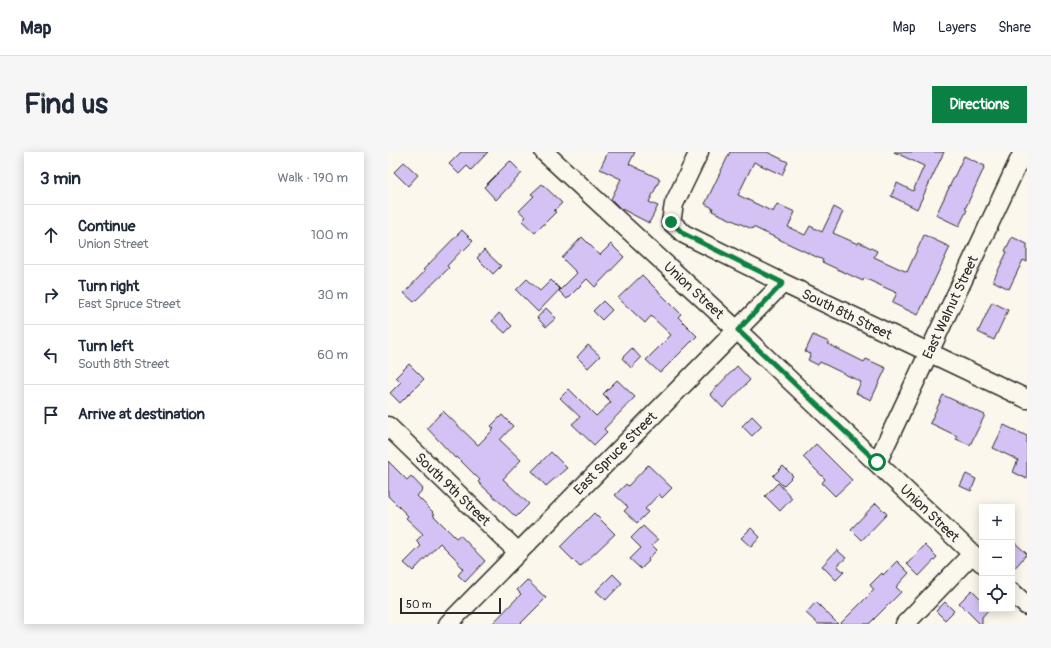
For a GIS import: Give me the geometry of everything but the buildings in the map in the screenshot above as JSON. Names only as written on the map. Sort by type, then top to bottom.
[{"type":"street","name":"Union Street","points":[[544,152],[738,330],[977,558]]},
{"type":"street","name":"South 8th Street","points":[[699,152],[674,204],[671,222],[684,234],[783,283],[1027,399]]},
{"type":"street","name":"East Walnut Street","points":[[877,462],[1023,152]]},
{"type":"street","name":"East Spruce Street","points":[[448,624],[783,283]]},
{"type":"street","name":"South 9th Street","points":[[388,426],[518,552]]},
{"type":"street","points":[[905,624],[977,558]]},
{"type":"street","points":[[1015,595],[1027,606]]},
{"type":"route","points":[[671,222],[684,234],[783,283],[738,330],[877,462]]}]
